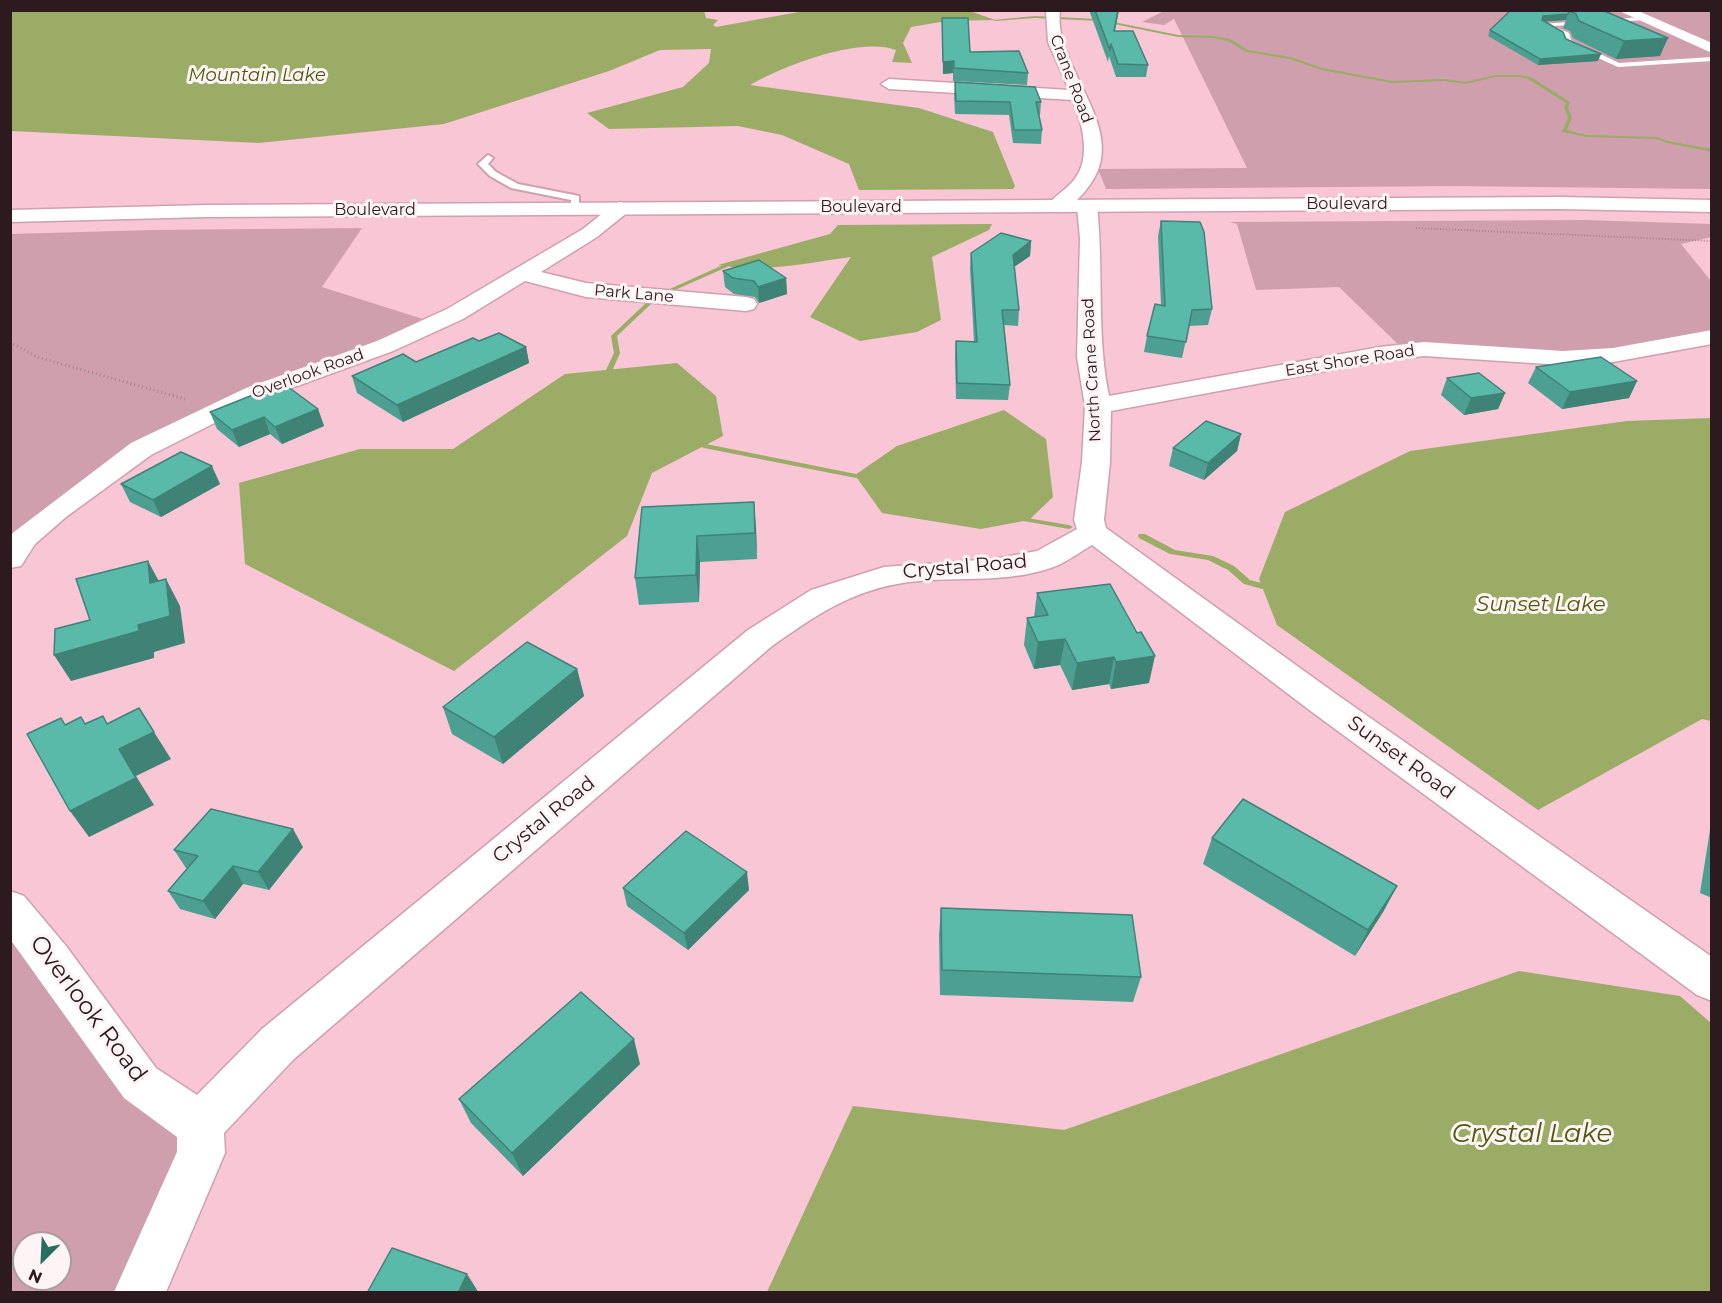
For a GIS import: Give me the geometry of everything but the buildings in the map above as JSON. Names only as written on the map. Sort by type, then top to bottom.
[{"type":"street","points":[[1623,10],[1712,49]]},
{"type":"street","name":"Crane Road","points":[[1052,16],[1058,52],[1079,95],[1091,137],[1090,167],[1078,186],[1057,206]]},
{"type":"street","points":[[889,84],[1079,95]]},
{"type":"street","name":"Boulevard","points":[[10,216],[207,211],[621,208],[1560,203],[1712,206]]},
{"type":"street","name":"North Crane Road","points":[[1087,206],[1090,239],[1089,357],[1098,406],[1096,462],[1089,520],[1093,532]]},
{"type":"street","name":"Overlook Road","points":[[10,559],[24,537],[141,449],[255,393],[385,346],[454,314],[590,233],[621,208]]},
{"type":"street","name":"Park Lane","points":[[524,274],[586,290],[746,304]]},
{"type":"street","name":"East Shore Road","points":[[1098,406],[1380,354],[1424,349],[1573,357],[1613,355],[1712,337]]},
{"type":"street","name":"Sunset Road","points":[[1093,532],[1246,649],[1364,730],[1532,855],[1712,982]]},
{"type":"street","name":"Crystal Road","points":[[200,1125],[278,1044],[769,632],[822,597],[895,574],[993,569],[1046,559],[1093,532]]},
{"type":"street","name":"Overlook Road","points":[[10,908],[51,959],[140,1083],[200,1125]]},
{"type":"street","points":[[140,1293],[201,1153],[200,1125]]},
{"type":"lane","points":[[1643,19],[1545,24],[1566,35],[1568,41],[1618,65],[1712,59]]},
{"type":"lane","points":[[488,158],[483,164],[492,176],[508,186],[562,193],[576,198],[574,209]]},
{"type":"path","points":[[10,342],[37,357],[186,400],[183,408]]},
{"type":"shaded area","points":[[1164,11],[1711,11],[1711,189],[1453,186],[1106,189],[1098,169],[1247,168],[1174,19],[1164,25],[1142,22]]},
{"type":"shaded area","points":[[1584,220],[1711,224],[1711,237],[1681,244],[1711,281],[1711,338],[1587,355],[1404,350],[1339,287],[1256,290],[1237,224],[1230,222]]},
{"type":"shaded area","points":[[362,228],[322,287],[429,321],[186,417],[11,549],[11,234]]},
{"type":"shaded area","points":[[10,897],[199,1135],[125,1292],[11,1292]]},
{"type":"water","name":"Mountain Lake","points":[[704,10],[706,18],[718,20],[713,25],[716,27],[804,11],[970,11],[995,20],[946,21],[911,27],[903,43],[912,63],[892,62],[896,50],[862,47],[842,50],[801,62],[750,85],[919,108],[993,132],[1015,186],[1013,189],[859,190],[849,164],[782,135],[738,126],[609,129],[587,113],[683,87],[709,63],[711,49],[660,50],[609,71],[444,124],[259,143],[11,131],[11,11]]},
{"type":"water","points":[[992,224],[989,230],[932,257],[941,320],[917,332],[860,341],[810,317],[851,257],[768,268],[718,265],[830,234],[838,225]]},
{"type":"water","points":[[677,363],[716,396],[723,436],[652,473],[627,536],[454,671],[245,564],[239,483],[360,449],[453,449],[565,374]]},
{"type":"water","points":[[1004,410],[1046,439],[1053,497],[1029,520],[981,529],[882,513],[855,475],[897,446]]},
{"type":"water","name":"Sunset Lake","points":[[1711,418],[1711,721],[1702,719],[1538,810],[1277,625],[1259,579],[1285,512],[1410,451],[1627,421]]},
{"type":"water","name":"Crystal Lake","points":[[1519,971],[1680,996],[1711,1023],[1711,1292],[767,1292],[853,1106],[1064,1130]]},
{"type":"waterway","points":[[995,20],[1035,17],[1099,20],[1178,36],[1213,37],[1229,40],[1247,51],[1291,58],[1321,69],[1392,82],[1445,80],[1466,83],[1495,76],[1519,76],[1529,78],[1568,103],[1566,107],[1570,118],[1564,131],[1587,136],[1657,138],[1712,151]]},
{"type":"waterway","points":[[664,293],[725,266]]},
{"type":"waterway","points":[[618,376],[609,370],[617,353],[614,336],[648,304]]},
{"type":"waterway","points":[[696,440],[704,446],[866,478]]},
{"type":"waterway","points":[[1018,518],[1069,527]]},
{"type":"waterway","points":[[1142,536],[1173,552],[1210,558],[1231,568],[1247,582],[1262,586]]}]
